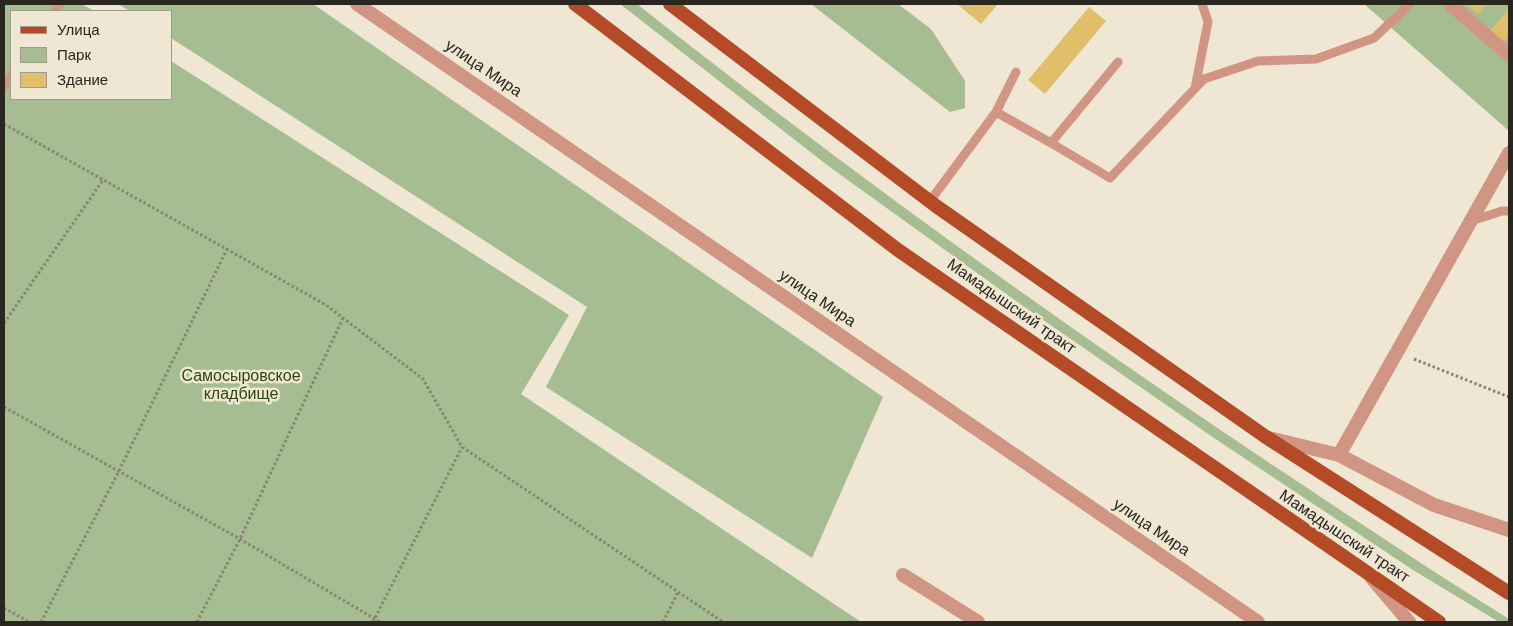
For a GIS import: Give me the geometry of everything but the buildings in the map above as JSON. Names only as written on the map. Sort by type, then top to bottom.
[{"type":"main road","name":"Мамадышский тракт","points":[[575,4],[898,250],[1370,577],[1439,622]]},
{"type":"main road","points":[[670,4],[930,201],[1266,437],[1509,593]]},
{"type":"street","name":"улица Мира","points":[[357,4],[1258,622]]},
{"type":"street","points":[[1450,4],[1509,55]]},
{"type":"street","points":[[1339,455],[1509,153]]},
{"type":"street","points":[[1266,437],[1339,455],[1434,505],[1509,530]]},
{"type":"street","points":[[903,575],[978,622]]},
{"type":"street","points":[[1370,577],[1409,622]]},
{"type":"lane","points":[[1195,88],[1208,22],[1202,4]]},
{"type":"lane","points":[[996,112],[1110,178],[1204,79],[1258,60],[1316,59],[1374,38],[1410,4]]},
{"type":"lane","points":[[1051,143],[1118,62]]},
{"type":"lane","points":[[930,201],[996,112],[1016,72]]},
{"type":"lane","points":[[1471,221],[1502,211],[1509,211]]},
{"type":"path","points":[[4,124],[326,305],[422,379],[462,447],[723,622]]},
{"type":"path","points":[[4,323],[104,180]]},
{"type":"path","points":[[41,622],[119,471],[227,249]]},
{"type":"path","points":[[197,622],[240,539],[343,318]]},
{"type":"path","points":[[1397,353],[1509,396]]},
{"type":"path","points":[[4,407],[240,539],[374,621],[380,622]]},
{"type":"path","points":[[374,621],[462,447]]},
{"type":"path","points":[[663,622],[678,592]]},
{"type":"path","points":[[4,608],[29,622]]},
{"type":"green space","name":"Самосыровское кладбище","points":[[4,4],[82,4],[92,10],[10,10],[10,100],[172,100],[172,62],[569,315],[521,394],[861,622],[4,622]]},
{"type":"green space","points":[[118,4],[313,4],[883,397],[812,558],[546,387],[587,307],[172,39],[172,10],[128,10]]},
{"type":"green space","points":[[620,4],[637,4],[792,124],[1029,297],[1271,464],[1509,619],[1509,622],[1499,622],[1413,570],[1214,438],[1023,306],[831,168]]},
{"type":"green space","points":[[811,4],[898,4],[931,29],[965,81],[965,108],[950,112]]},
{"type":"green space","points":[[1364,4],[1509,4],[1509,131]]}]
